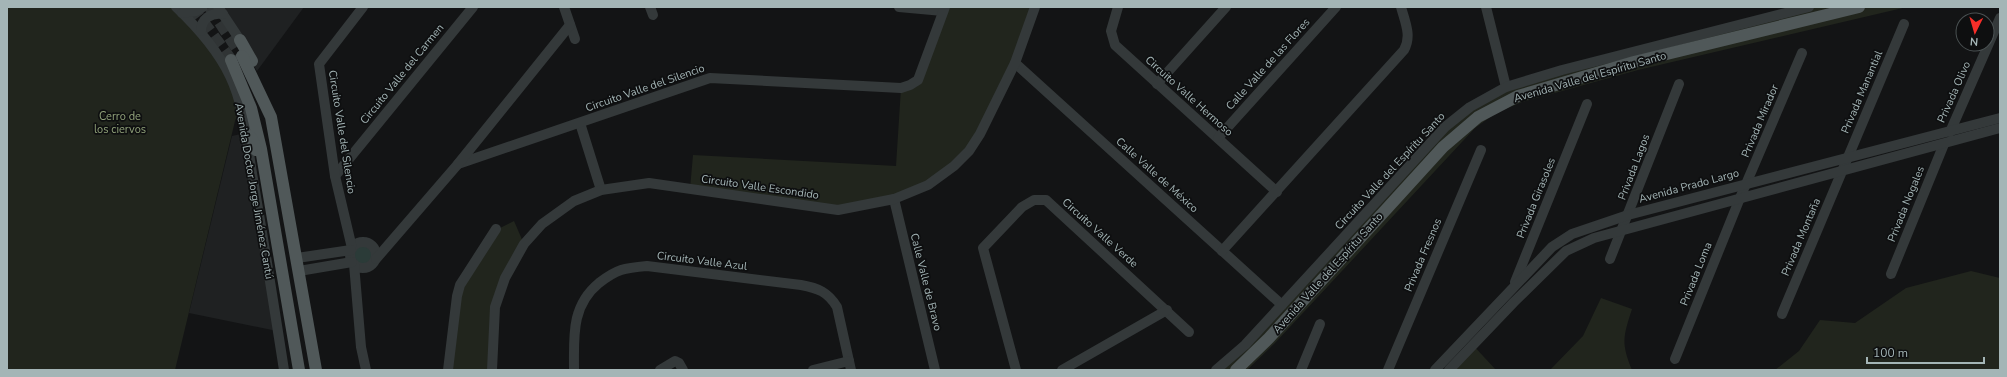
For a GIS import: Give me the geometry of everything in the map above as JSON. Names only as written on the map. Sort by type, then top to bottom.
[{"type":"main road","name":"Avenida Valle del Espíritu Santo","points":[[1236,370],[1269,338],[1443,147],[1478,117],[1518,96],[1634,62],[1859,7]]},
{"type":"main road","points":[[240,40],[257,71],[265,91],[271,117]]},
{"type":"main road","name":"Avenida Doctor Jorge Jiménez Cantú","points":[[299,370],[264,168],[251,108],[236,58],[271,117],[316,370]]},
{"type":"main road","points":[[245,133],[252,139],[264,168]]},
{"type":"street","points":[[179,10],[196,11],[203,7]]},
{"type":"street","name":"Circuito Valle del Silencio","points":[[364,7],[319,64],[335,176],[348,227],[356,285],[361,347],[366,370]]},
{"type":"street","name":"Circuito Valle del Carmen","points":[[335,176],[473,7]]},
{"type":"street","points":[[564,7],[575,39]]},
{"type":"street","points":[[899,7],[944,9]]},
{"type":"street","name":"Circuito Valle Escondido","points":[[492,370],[494,307],[505,278],[518,252],[542,224],[574,201],[601,190],[649,183],[838,210],[894,199],[928,185],[954,166],[969,151],[980,134],[1015,63],[1035,7]]},
{"type":"street","name":"Circuito Valle Hermoso","points":[[1118,7],[1111,31],[1115,45],[1277,192]]},
{"type":"street","points":[[1157,84],[1226,7]]},
{"type":"street","name":"Calle Valle de las Flores","points":[[1218,138],[1336,7]]},
{"type":"street","points":[[1222,251],[1404,50],[1408,43],[1409,35],[1401,7]]},
{"type":"street","points":[[1486,7],[1506,87]]},
{"type":"street","name":"Circuito Valle del Espíritu Santo","points":[[1216,370],[1244,345],[1282,305],[1445,127],[1470,107],[1506,87],[1562,70],[1809,7]]},
{"type":"street","name":"Circuito Valle del Silencio","points":[[356,285],[373,262],[458,164],[710,78],[901,88],[918,80],[944,9]]},
{"type":"street","name":"Avenida Doctor Jorge Jiménez Cantú","points":[[179,10],[201,31],[230,76],[241,107],[262,228],[284,370]]},
{"type":"street","points":[[201,31],[206,18],[221,11],[240,40]]},
{"type":"street","name":"Privada Olivo","points":[[1950,132],[2000,18]]},
{"type":"street","name":"Privada Manantial","points":[[1842,170],[1849,157],[1904,24]]},
{"type":"street","points":[[458,164],[570,25]]},
{"type":"street","name":"Privada Mirador","points":[[1740,198],[1802,53]]},
{"type":"street","name":"Calle Valle de México","points":[[1015,63],[1282,305]]},
{"type":"street","name":"Privada Lagos","points":[[1610,259],[1679,84]]},
{"type":"street","name":"Privada Girasoles","points":[[1514,302],[1514,286],[1587,104]]},
{"type":"street","name":"Avenida Prado Largo","points":[[1435,370],[1552,248],[1572,234],[1628,215],[2000,118]]},
{"type":"street","points":[[580,122],[601,190]]},
{"type":"street","points":[[1449,370],[1514,302],[1566,251],[1594,238],[2000,128]]},
{"type":"street","name":"Privada Nogales","points":[[1891,274],[1944,144]]},
{"type":"street","name":"Privada Fresnos","points":[[1388,370],[1481,150]]},
{"type":"street","name":"Privada Montaña","points":[[1782,314],[1842,170]]},
{"type":"street","name":"Privada Loma","points":[[1675,359],[1740,198]]},
{"type":"street","name":"Calle Valle de Bravo","points":[[894,199],[935,370]]},
{"type":"street","name":"Circuito Valle Verde","points":[[1016,370],[984,248],[1022,207],[1034,200],[1046,200],[1167,310],[1189,332]]},
{"type":"street","name":"Circuito Valle del Silencio","points":[[348,227],[361,242]]},
{"type":"street","points":[[448,370],[458,291],[496,229]]},
{"type":"street","points":[[298,264],[352,256],[361,242],[372,245],[390,242]]},
{"type":"street","points":[[352,256],[362,268],[373,262],[375,250],[372,245]]},
{"type":"street","name":"Circuito Valle Azul","points":[[574,370],[576,320],[587,294],[615,271],[630,267],[647,266],[802,285],[824,291],[831,298],[836,307],[850,365],[813,370]]},
{"type":"street","points":[[1062,370],[1167,310]]},
{"type":"street","points":[[1301,370],[1320,324]]},
{"type":"street","points":[[660,370],[675,361],[679,363],[683,370]]},
{"type":"shaded area","points":[[218,7],[304,7],[257,71]]},
{"type":"shaded area","points":[[245,133],[277,331],[189,313],[232,136]]},
{"type":"shaded area","points":[[363,242],[372,246],[376,255],[372,264],[363,268],[354,264],[350,255],[354,246]]},
{"type":"green space","name":"Cerro de los ciervos","points":[[7,7],[176,7],[217,55],[241,107],[235,121],[175,370],[7,370]]},
{"type":"green space","points":[[945,7],[1035,7],[980,134],[928,185],[838,210],[690,189],[693,155],[896,166],[901,88],[918,80]]},
{"type":"green space","points":[[1809,7],[1907,7],[1638,70],[1522,102],[1496,113],[1475,128],[1275,343],[1247,370],[1216,370],[1445,127],[1506,87]]},
{"type":"green space","points":[[514,221],[524,244],[495,307],[492,370],[448,370],[457,296],[492,232]]},
{"type":"green space","points":[[1971,271],[2000,278],[2000,370],[1775,370],[1799,351],[1820,320],[1855,323],[1906,288]]},
{"type":"green space","points":[[1601,298],[1632,309],[1624,340],[1628,361],[1632,370],[1550,370],[1583,336]]},
{"type":"green space","points":[[1471,343],[1496,370],[1447,370]]},
{"type":"tunnel","points":[[192,7],[231,60]]},
{"type":"tunnel","points":[[210,7],[242,56]]}]
